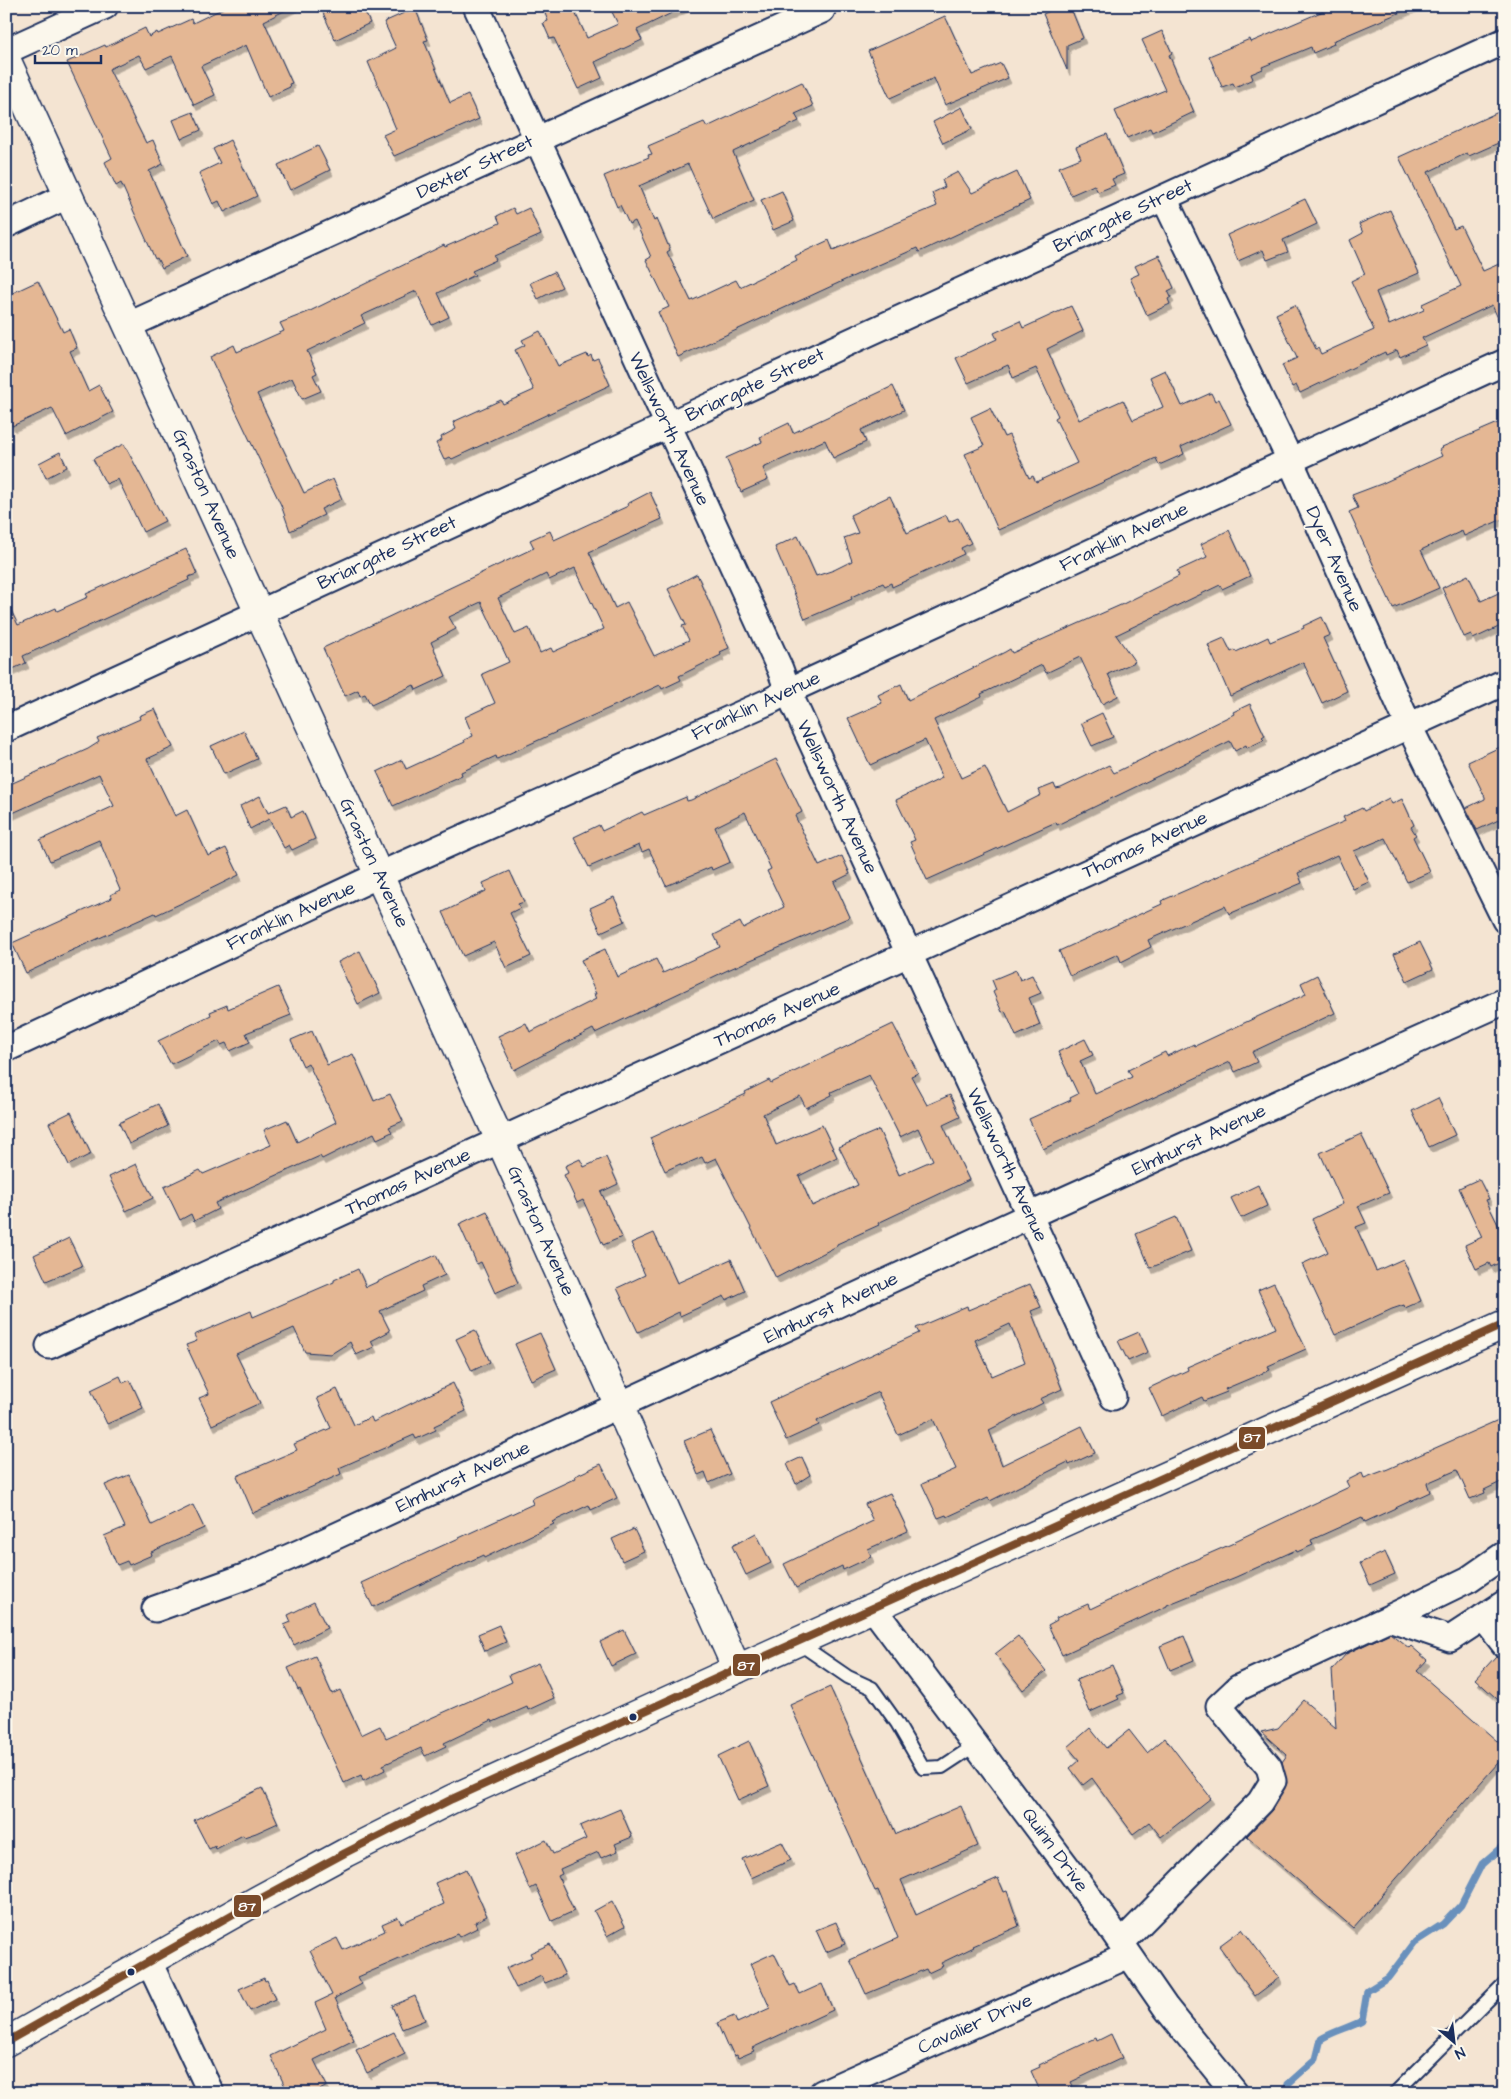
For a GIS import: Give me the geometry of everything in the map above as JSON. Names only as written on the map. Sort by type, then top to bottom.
[{"type":"street","points":[[6,51],[105,6]]},
{"type":"street","name":"Wellsworth Avenue","points":[[476,6],[780,669],[788,691],[1113,1397]]},
{"type":"street","name":"Dexter Street","points":[[129,325],[536,138],[822,10]]},
{"type":"street","name":"Briargate Street","points":[[6,729],[1505,41]]},
{"type":"street","name":"Graston Avenue","points":[[6,59],[500,1140],[737,1669]]},
{"type":"street","points":[[6,226],[69,195]]},
{"type":"street","name":"Dyer Avenue","points":[[1164,198],[1290,460],[1409,726],[1505,920]]},
{"type":"street","name":"Franklin Avenue","points":[[6,1049],[379,875],[770,701],[788,691],[1505,362]]},
{"type":"street","name":"Thomas Avenue","points":[[49,1346],[1505,682]]},
{"type":"street","name":"Elmhurst Avenue","points":[[155,1609],[260,1570],[1505,1001]]},
{"type":"street","points":[[6,2042],[284,1886],[452,1799],[1505,1324]]},
{"type":"street","points":[[1125,1949],[1260,1802],[1273,1781],[1269,1767],[1220,1706],[1238,1688],[1390,1618],[1468,1579],[1505,1554]]},
{"type":"street","points":[[1390,1618],[1450,1638],[1505,1603]]},
{"type":"street","name":"Quinn Drive","points":[[872,1608],[977,1744],[1085,1891],[1166,2008],[1235,2093]]},
{"type":"street","points":[[1482,1617],[1505,1645]]},
{"type":"street","name":"Cavalier Drive","points":[[822,2093],[1125,1949]]},
{"type":"street","points":[[149,1962],[211,2093]]},
{"type":"lane","points":[[798,1642],[848,1677],[872,1688],[897,1723],[923,1768],[942,1767],[977,1744]]},
{"type":"lane","points":[[1395,2093],[1505,1984]]},
{"type":"building","points":[[228,6],[294,6],[264,21],[292,83],[289,84],[290,87],[268,97],[246,45],[201,66],[215,95],[194,105],[172,56],[146,68],[139,55],[109,69],[146,143],[153,140],[163,164],[149,171],[187,256],[162,268],[157,258],[155,259],[121,183],[116,186],[105,162],[112,158],[67,62],[105,45],[106,47],[145,28],[149,37],[191,19],[193,23]]},
{"type":"building","points":[[320,6],[362,6],[370,23],[335,40]]},
{"type":"building","points":[[542,6],[572,6],[587,38],[618,24],[609,6],[686,6],[637,30],[642,40],[595,62],[602,78],[578,89],[554,38],[550,39],[543,23],[548,21]]},
{"type":"building","points":[[1048,6],[1070,6],[1083,38],[1067,45],[1067,70],[1043,14],[1050,11]]},
{"type":"building","points":[[1335,6],[1415,6],[1333,41],[1334,44],[1313,53],[1311,47],[1262,67],[1263,69],[1251,74],[1253,79],[1235,87],[1233,83],[1222,87],[1209,56],[1250,39],[1251,42]]},
{"type":"building","points":[[415,8],[428,40],[424,41],[450,103],[468,95],[479,119],[394,156],[383,135],[396,129],[368,62],[396,48],[384,22]]},
{"type":"building","points":[[945,16],[972,75],[1001,63],[1008,78],[945,105],[934,78],[890,98],[868,51]]},
{"type":"building","points":[[1162,31],[1172,53],[1169,55],[1194,112],[1152,132],[1150,128],[1127,138],[1115,111],[1165,90],[1142,40]]},
{"type":"building","points":[[802,82],[813,106],[795,114],[799,121],[733,152],[754,200],[713,219],[688,164],[639,186],[654,221],[657,219],[670,250],[667,252],[691,301],[736,280],[740,287],[797,260],[795,256],[829,240],[833,250],[937,206],[932,193],[945,187],[942,180],[958,172],[972,193],[1017,172],[1030,200],[919,252],[917,248],[847,279],[678,357],[658,312],[669,307],[646,260],[651,257],[635,221],[629,224],[620,205],[617,207],[604,176],[649,157],[648,155],[652,154],[648,146],[704,122],[707,127]]},
{"type":"building","points":[[962,107],[972,129],[943,143],[933,122]]},
{"type":"building","points":[[1505,109],[1505,140],[1469,156],[1467,153],[1428,172],[1454,229],[1461,226],[1483,271],[1499,264],[1505,277],[1505,334],[1492,305],[1422,338],[1426,345],[1400,357],[1397,350],[1386,355],[1385,352],[1300,393],[1296,385],[1292,387],[1282,365],[1297,358],[1276,314],[1295,305],[1316,349],[1318,348],[1321,354],[1374,330],[1351,281],[1365,274],[1350,240],[1363,233],[1359,224],[1390,210],[1419,273],[1376,292],[1389,325],[1424,310],[1422,304],[1461,286],[1399,157]]},
{"type":"building","points":[[193,112],[201,130],[181,139],[173,120]]},
{"type":"building","points":[[1107,134],[1124,174],[1112,179],[1115,185],[1098,192],[1094,185],[1071,195],[1059,167],[1081,158],[1076,147]]},
{"type":"building","points":[[230,140],[257,196],[224,212],[219,201],[213,204],[199,173],[220,163],[213,149]]},
{"type":"building","points":[[318,146],[330,170],[290,190],[278,165]]},
{"type":"building","points":[[782,191],[794,221],[773,230],[761,200]]},
{"type":"building","points":[[1305,199],[1317,224],[1283,240],[1288,252],[1267,260],[1263,250],[1238,261],[1227,235]]},
{"type":"building","points":[[513,208],[516,214],[529,208],[541,235],[494,256],[496,260],[472,271],[475,275],[438,293],[449,317],[432,325],[416,291],[361,316],[365,323],[307,351],[317,373],[313,375],[321,391],[302,399],[292,378],[257,394],[304,493],[333,479],[342,499],[321,509],[324,515],[290,531],[281,505],[210,357],[234,345],[237,352],[284,331],[280,323],[308,312],[444,245],[445,247],[500,223],[497,216]]},
{"type":"building","points":[[1159,255],[1174,288],[1168,291],[1171,297],[1168,299],[1170,304],[1147,315],[1130,278],[1139,274],[1135,266]]},
{"type":"building","points":[[554,272],[562,287],[538,299],[530,283]]},
{"type":"building","points":[[38,281],[63,332],[69,329],[77,348],[70,351],[88,391],[99,385],[113,412],[66,436],[52,408],[12,426],[6,414],[6,296]]},
{"type":"building","points":[[1071,306],[1083,331],[1047,349],[1079,420],[1123,400],[1133,420],[1163,407],[1150,377],[1165,370],[1182,406],[1211,393],[1215,401],[1219,399],[1231,424],[1181,447],[1184,454],[1159,465],[1156,458],[998,530],[965,454],[984,446],[971,417],[990,408],[1004,437],[1009,435],[1029,478],[1033,476],[1036,482],[1077,463],[1055,418],[1058,416],[1036,368],[1013,378],[1008,365],[968,383],[956,358],[997,339],[994,333],[1020,321],[1023,328]]},
{"type":"building","points":[[540,331],[558,366],[587,354],[588,357],[591,355],[593,360],[598,358],[610,385],[452,459],[450,457],[444,460],[436,443],[442,440],[441,437],[456,429],[453,422],[501,400],[503,404],[534,390],[515,350],[525,345],[522,340]]},
{"type":"building","points":[[893,386],[904,410],[861,430],[866,442],[833,458],[825,440],[763,468],[768,480],[741,492],[726,458],[762,442],[760,437],[789,423],[793,433]]},
{"type":"building","points":[[1505,420],[1505,518],[1464,536],[1462,531],[1421,550],[1439,588],[1393,608],[1349,512],[1358,508],[1352,495],[1442,456],[1439,450],[1442,447]]},
{"type":"building","points":[[124,444],[165,521],[143,532],[118,479],[106,484],[93,459]]},
{"type":"building","points":[[60,452],[67,467],[46,478],[39,463]]},
{"type":"building","points":[[650,492],[662,519],[589,552],[615,608],[627,602],[654,656],[689,640],[682,626],[686,625],[668,589],[697,574],[729,648],[720,652],[721,655],[679,676],[681,680],[662,689],[660,685],[497,759],[496,756],[461,772],[462,775],[393,806],[377,772],[402,760],[406,769],[465,742],[464,740],[473,736],[465,717],[495,703],[482,674],[509,662],[481,602],[449,617],[456,629],[431,642],[446,676],[416,690],[414,685],[371,705],[365,694],[360,696],[358,690],[345,696],[323,648],[534,548],[530,540],[550,531],[554,540],[628,506],[627,504]],"holes":[[[575,568],[604,629],[553,652],[551,648],[540,653],[529,628],[515,634],[498,598],[546,574],[549,580]]]},
{"type":"building","points":[[890,496],[907,533],[946,515],[949,522],[958,518],[971,543],[961,548],[964,554],[892,587],[891,583],[885,586],[883,583],[851,597],[852,599],[805,619],[775,547],[798,536],[816,576],[834,570],[852,561],[844,538],[858,533],[850,515]]},
{"type":"building","points":[[1229,530],[1250,576],[1222,589],[1220,585],[1116,635],[1135,662],[1108,674],[1118,696],[1102,704],[1080,657],[1046,673],[1042,665],[981,694],[982,697],[934,720],[961,778],[985,767],[1007,812],[1041,795],[1039,790],[1054,784],[1056,789],[1061,788],[1109,765],[1114,773],[1234,714],[1233,712],[1250,704],[1265,736],[1262,738],[1264,740],[1247,748],[1246,745],[1235,751],[1230,741],[1057,825],[1056,822],[927,880],[910,842],[915,840],[896,800],[942,778],[925,740],[870,765],[848,718],[882,703],[878,695],[901,684],[908,700],[1010,649],[1012,653],[1123,604],[1179,576],[1177,571],[1207,557],[1201,544]]},
{"type":"building","points":[[186,549],[197,574],[188,577],[189,580],[23,656],[26,663],[6,672],[6,600],[18,625],[56,608],[57,611],[88,597],[86,594]]},
{"type":"building","points":[[1468,575],[1481,601],[1505,590],[1505,624],[1473,639],[1471,634],[1464,637],[1442,588]]},
{"type":"building","points":[[1322,617],[1330,635],[1323,638],[1347,691],[1322,703],[1303,662],[1230,696],[1208,645],[1224,638],[1231,652],[1235,650],[1236,652],[1268,637],[1270,642],[1304,628],[1303,626]]},
{"type":"building","points":[[155,709],[173,747],[147,759],[175,816],[187,810],[208,856],[226,848],[239,875],[156,915],[155,913],[26,973],[12,943],[112,898],[110,895],[120,890],[99,840],[50,861],[40,840],[114,806],[99,774],[6,816],[6,786],[88,749],[99,742],[97,738],[140,719],[139,716]]},
{"type":"building","points":[[1102,713],[1113,737],[1092,746],[1081,723]]},
{"type":"building","points":[[244,731],[257,759],[224,774],[211,746]]},
{"type":"building","points":[[1500,747],[1505,758],[1505,817],[1477,830],[1466,808],[1485,799],[1485,797],[1468,762]]},
{"type":"building","points":[[776,759],[802,812],[795,816],[819,866],[842,856],[850,874],[834,882],[850,917],[730,969],[595,1033],[593,1029],[514,1070],[498,1036],[526,1023],[530,1032],[596,999],[594,994],[596,994],[581,960],[605,949],[617,977],[656,959],[663,973],[720,947],[714,935],[740,922],[743,928],[784,907],[767,871],[771,869],[745,812],[715,827],[730,862],[712,870],[711,867],[666,886],[649,849],[642,852],[639,845],[589,867],[574,837],[599,825],[602,831],[642,812],[644,815],[686,797],[687,801],[691,800]]},
{"type":"building","points":[[260,796],[268,813],[286,805],[291,817],[303,811],[315,839],[292,850],[289,845],[284,848],[269,819],[250,829],[240,806]]},
{"type":"building","points":[[1389,798],[1392,804],[1402,799],[1414,825],[1411,827],[1416,835],[1413,837],[1430,872],[1407,882],[1385,838],[1354,851],[1369,882],[1353,889],[1337,855],[1298,873],[1302,883],[1229,914],[1225,906],[1148,940],[1151,947],[1121,962],[1118,954],[1070,976],[1059,951],[1162,904],[1161,901],[1345,821],[1343,817],[1362,808],[1364,811]]},
{"type":"building","points":[[510,871],[524,902],[518,904],[520,908],[510,913],[531,956],[506,968],[494,942],[463,956],[443,912],[486,891],[483,883]]},
{"type":"building","points":[[614,897],[625,921],[601,932],[590,908]]},
{"type":"building","points":[[1420,942],[1433,969],[1407,981],[1394,954]]},
{"type":"building","points":[[360,951],[380,993],[358,1004],[338,962]]},
{"type":"building","points":[[1016,970],[1020,980],[1032,975],[1041,993],[1029,998],[1040,1025],[1016,1036],[1005,1011],[1002,1012],[993,992],[996,990],[992,980]]},
{"type":"building","points":[[1317,975],[1335,1013],[1252,1052],[1257,1062],[1235,1072],[1230,1062],[1043,1149],[1029,1119],[1071,1100],[1070,1098],[1078,1094],[1058,1052],[1085,1039],[1093,1055],[1080,1061],[1095,1094],[1132,1077],[1128,1070],[1165,1052],[1167,1056],[1194,1044],[1195,1046],[1306,994],[1301,983]]},
{"type":"building","points":[[278,987],[291,1015],[246,1033],[250,1042],[230,1051],[226,1043],[221,1045],[219,1041],[171,1064],[158,1041],[211,1015],[210,1012],[227,1005],[228,1009]]},
{"type":"building","points":[[893,1024],[918,1073],[911,1076],[927,1105],[950,1095],[960,1117],[943,1125],[969,1180],[878,1223],[879,1225],[837,1244],[837,1246],[776,1278],[716,1158],[705,1163],[702,1157],[665,1171],[650,1138],[746,1094],[745,1092],[769,1080],[771,1083]],"holes":[[[869,1075],[900,1137],[918,1128],[933,1160],[899,1175],[879,1130],[839,1147],[858,1185],[812,1206],[799,1176],[837,1157],[822,1125],[776,1145],[763,1114],[800,1096],[806,1108],[832,1095],[831,1092]]]},
{"type":"building","points":[[312,1031],[327,1065],[353,1054],[374,1101],[390,1094],[403,1121],[389,1127],[392,1132],[377,1139],[374,1133],[322,1159],[320,1156],[215,1203],[218,1209],[194,1221],[191,1214],[180,1220],[164,1187],[200,1170],[203,1174],[271,1145],[264,1130],[287,1120],[297,1142],[336,1122],[308,1063],[303,1066],[291,1040]]},
{"type":"building","points":[[1438,1098],[1455,1135],[1429,1147],[1412,1111]]},
{"type":"building","points":[[158,1104],[168,1126],[129,1144],[119,1123]]},
{"type":"building","points":[[71,1112],[91,1154],[69,1165],[49,1123]]},
{"type":"building","points":[[1361,1134],[1389,1193],[1358,1206],[1366,1223],[1356,1227],[1376,1271],[1403,1259],[1421,1301],[1405,1308],[1404,1305],[1392,1309],[1335,1335],[1302,1264],[1328,1252],[1312,1219],[1343,1204],[1320,1153]]},
{"type":"building","points":[[606,1157],[618,1184],[601,1192],[622,1237],[603,1245],[583,1200],[577,1203],[564,1175],[568,1173],[565,1166],[580,1159],[584,1167]]},
{"type":"building","points":[[136,1164],[153,1198],[126,1211],[109,1177]]},
{"type":"building","points":[[1479,1179],[1489,1199],[1486,1200],[1505,1239],[1505,1260],[1491,1267],[1489,1263],[1476,1269],[1465,1245],[1482,1237],[1459,1188]]},
{"type":"building","points":[[1258,1185],[1267,1206],[1241,1218],[1231,1198]]},
{"type":"building","points":[[487,1211],[518,1283],[495,1293],[481,1262],[477,1264],[459,1224]]},
{"type":"building","points":[[1176,1217],[1191,1251],[1150,1268],[1136,1234]]},
{"type":"building","points":[[654,1233],[677,1283],[731,1259],[745,1291],[726,1300],[724,1296],[680,1316],[679,1312],[638,1332],[617,1288],[645,1275],[631,1243]]},
{"type":"building","points":[[69,1238],[82,1266],[46,1281],[34,1255]]},
{"type":"building","points":[[436,1255],[445,1275],[421,1286],[423,1291],[380,1311],[390,1331],[371,1341],[374,1347],[356,1355],[350,1342],[331,1354],[305,1352],[294,1328],[236,1354],[260,1403],[212,1425],[199,1398],[209,1394],[186,1345],[197,1341],[194,1335],[251,1311],[253,1317],[334,1282],[334,1280],[358,1269],[366,1287]]},
{"type":"building","points":[[1274,1283],[1306,1349],[1268,1366],[1270,1370],[1225,1389],[1227,1392],[1204,1401],[1202,1397],[1162,1416],[1149,1388],[1188,1370],[1187,1367],[1276,1328],[1258,1290]]},
{"type":"building","points":[[1030,1284],[1041,1307],[1031,1311],[1062,1389],[1040,1399],[1043,1403],[989,1430],[1002,1465],[1082,1426],[1095,1453],[1069,1465],[1068,1462],[990,1501],[988,1498],[947,1517],[946,1515],[938,1518],[922,1484],[956,1469],[933,1419],[898,1435],[878,1392],[817,1421],[819,1425],[786,1440],[769,1402],[919,1333],[916,1328],[967,1306],[968,1310]],"holes":[[[1010,1324],[1025,1362],[992,1376],[975,1340]]]},
{"type":"building","points":[[475,1330],[490,1362],[472,1371],[456,1339]]},
{"type":"building","points":[[1139,1332],[1148,1352],[1128,1361],[1118,1341]]},
{"type":"building","points":[[540,1333],[556,1369],[531,1380],[515,1344]]},
{"type":"building","points":[[120,1376],[123,1383],[130,1380],[143,1408],[107,1424],[91,1390]]},
{"type":"building","points":[[453,1383],[466,1411],[434,1426],[436,1430],[416,1439],[414,1435],[339,1468],[341,1474],[253,1513],[237,1476],[297,1450],[294,1444],[331,1428],[317,1398],[337,1389],[354,1425],[371,1417],[373,1422]]},
{"type":"building","points":[[1505,1417],[1505,1449],[1497,1452],[1505,1468],[1505,1480],[1484,1490],[1485,1493],[1470,1499],[1457,1470],[1427,1483],[1430,1492],[1365,1522],[1362,1517],[1311,1540],[1313,1545],[1297,1552],[1296,1550],[1167,1605],[1062,1655],[1048,1625],[1057,1620],[1056,1618],[1088,1604],[1090,1609],[1236,1542],[1349,1487],[1346,1481],[1362,1473],[1364,1478],[1388,1469]]},
{"type":"building","points":[[710,1430],[730,1474],[709,1483],[705,1472],[698,1475],[684,1441]]},
{"type":"building","points":[[802,1457],[810,1475],[796,1484],[787,1464]]},
{"type":"building","points":[[601,1464],[617,1498],[591,1510],[589,1505],[484,1558],[483,1555],[373,1607],[361,1583],[533,1504],[531,1499]]},
{"type":"building","points":[[129,1475],[152,1525],[193,1505],[204,1528],[151,1552],[152,1555],[129,1565],[127,1561],[117,1565],[104,1536],[125,1527],[105,1485]]},
{"type":"building","points":[[890,1493],[908,1531],[868,1549],[871,1557],[843,1570],[842,1566],[796,1588],[784,1564],[873,1521],[865,1504]]},
{"type":"building","points":[[634,1529],[644,1551],[622,1561],[612,1539]]},
{"type":"building","points":[[756,1533],[771,1563],[746,1575],[732,1546]]},
{"type":"building","points":[[1385,1552],[1395,1574],[1370,1585],[1360,1563]]},
{"type":"building","points":[[314,1602],[327,1628],[294,1645],[284,1625],[291,1622],[288,1615]]},
{"type":"building","points":[[499,1625],[506,1642],[485,1651],[478,1634]]},
{"type":"building","points":[[624,1630],[636,1654],[611,1666],[600,1642]]},
{"type":"building","points":[[1390,1633],[1409,1648],[1411,1646],[1427,1660],[1417,1671],[1505,1748],[1505,1755],[1353,1928],[1247,1836],[1272,1810],[1287,1783],[1282,1762],[1287,1755],[1261,1732],[1278,1728],[1303,1700],[1336,1728],[1332,1670],[1346,1654]]},
{"type":"building","points":[[1018,1636],[1046,1671],[1023,1690],[995,1654]]},
{"type":"building","points":[[1184,1636],[1194,1660],[1170,1670],[1160,1646]]},
{"type":"building","points":[[315,1656],[332,1694],[340,1690],[361,1735],[380,1726],[386,1738],[512,1682],[509,1675],[538,1663],[554,1698],[528,1710],[527,1707],[493,1722],[492,1720],[444,1743],[446,1746],[425,1756],[421,1748],[383,1765],[385,1770],[363,1781],[361,1775],[344,1783],[300,1689],[298,1690],[288,1668]]},
{"type":"building","points":[[1496,1656],[1505,1659],[1505,1706],[1475,1679]]},
{"type":"building","points":[[1112,1665],[1124,1693],[1117,1696],[1119,1699],[1090,1712],[1076,1680]]},
{"type":"building","points":[[830,1687],[896,1834],[961,1806],[978,1846],[901,1880],[916,1915],[998,1878],[1004,1892],[1007,1891],[1019,1926],[973,1946],[941,1963],[943,1966],[928,1973],[926,1969],[866,1994],[850,1960],[898,1938],[878,1890],[875,1891],[790,1705]]},
{"type":"building","points":[[1090,1728],[1106,1748],[1129,1730],[1147,1753],[1165,1738],[1211,1798],[1161,1837],[1149,1822],[1133,1834],[1092,1778],[1083,1785],[1070,1768],[1079,1760],[1068,1747]]},
{"type":"building","points":[[749,1741],[769,1786],[738,1800],[718,1756]]},
{"type":"building","points":[[262,1788],[278,1823],[256,1833],[244,1837],[243,1835],[216,1849],[215,1846],[209,1849],[194,1820]]},
{"type":"building","points":[[620,1809],[632,1837],[615,1844],[618,1851],[601,1858],[598,1852],[560,1869],[562,1874],[558,1876],[574,1911],[552,1921],[536,1886],[530,1889],[515,1855],[546,1840],[553,1854],[586,1839],[580,1826]]},
{"type":"building","points":[[782,1842],[791,1860],[751,1878],[742,1859]]},
{"type":"building","points":[[466,1869],[487,1916],[475,1922],[477,1928],[459,1937],[457,1934],[358,1977],[362,1984],[335,1998],[354,2040],[314,2060],[327,2086],[314,2093],[288,2093],[271,2056],[326,2029],[315,2003],[332,1995],[310,1951],[337,1938],[343,1950],[385,1931],[382,1924],[398,1917],[401,1923],[444,1904],[435,1883]]},
{"type":"building","points":[[612,1901],[625,1926],[607,1936],[594,1911]]},
{"type":"building","points":[[836,1922],[845,1944],[826,1952],[816,1930]]},
{"type":"building","points":[[1242,1929],[1279,1978],[1255,1996],[1219,1946]]},
{"type":"building","points":[[550,1944],[565,1975],[545,1983],[541,1976],[516,1988],[506,1968],[532,1957],[530,1953]]},
{"type":"building","points":[[774,1953],[790,1986],[795,1984],[800,1994],[822,1984],[833,2010],[752,2048],[754,2051],[738,2058],[737,2055],[734,2056],[729,2045],[727,2046],[717,2023],[734,2016],[737,2023],[770,2008],[750,1964]]},
{"type":"building","points":[[264,1978],[265,1981],[267,1980],[275,1999],[250,2011],[239,1989]]},
{"type":"building","points":[[415,1996],[425,2020],[402,2029],[392,2006]]},
{"type":"building","points":[[394,2032],[405,2054],[367,2073],[356,2050]]},
{"type":"building","points":[[1111,2034],[1122,2058],[1071,2082],[1073,2086],[1059,2093],[1041,2093],[1031,2071],[1040,2067],[1039,2065],[1096,2038],[1097,2041]]},
{"type":"waterway","points":[[1286,2093],[1288,2084],[1316,2059],[1321,2039],[1362,2021],[1367,1991],[1388,1978],[1415,1942],[1443,1924],[1461,1905],[1482,1864],[1505,1844]]},
{"type":"transit line","name":"87","points":[[6,2042],[258,1900],[345,1853],[452,1799],[1505,1324]]}]
